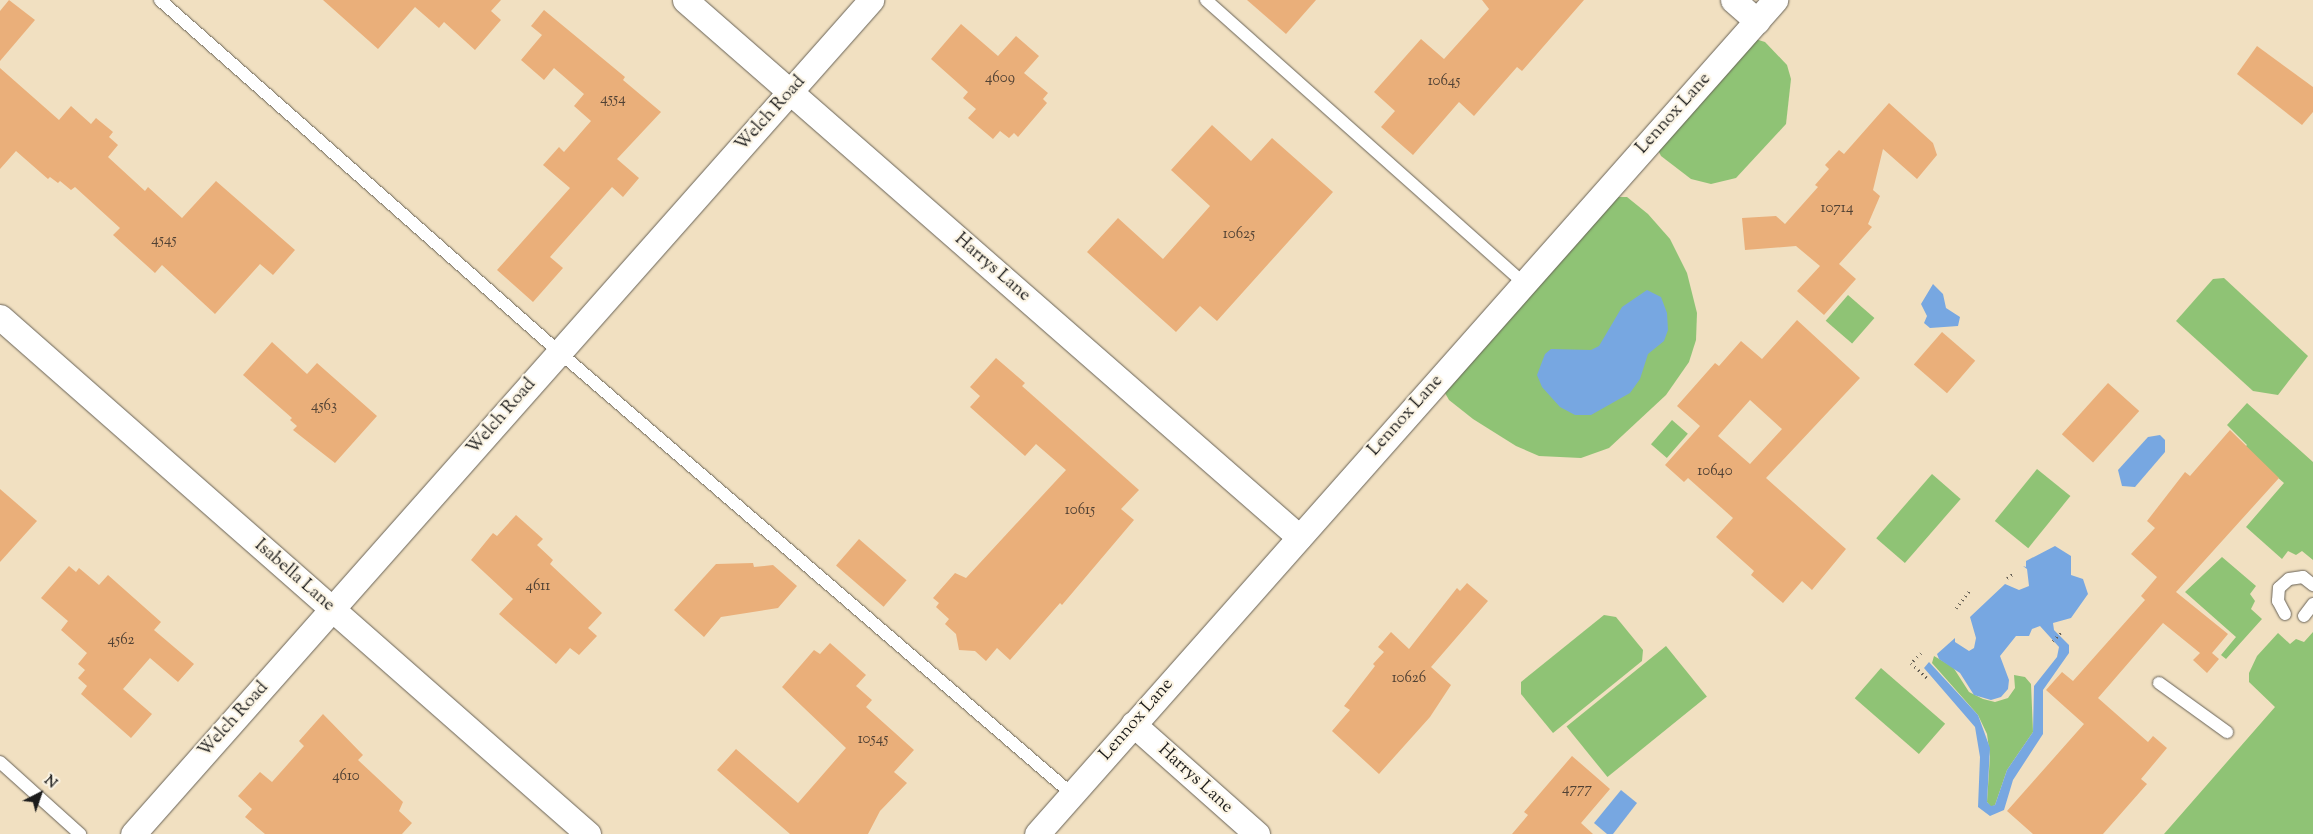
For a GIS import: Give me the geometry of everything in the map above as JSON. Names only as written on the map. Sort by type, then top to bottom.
[{"type":"street","name":"Harrys Lane","points":[[685,0],[1299,537]]},
{"type":"street","name":"Welch Road","points":[[133,834],[871,0]]},
{"type":"street","points":[[1733,0],[1757,21]]},
{"type":"street","name":"Lennox Lane","points":[[1037,834],[1775,0]]},
{"type":"street","name":"Isabella Lane","points":[[0,317],[588,834]]},
{"type":"street","name":"Harrys Lane","points":[[1133,724],[1257,834]]},
{"type":"lane","points":[[160,0],[559,352],[1072,794]]},
{"type":"lane","points":[[1206,0],[1524,283]]},
{"type":"lane","points":[[2285,614],[2278,601],[2279,588],[2289,579],[2303,577],[2313,585]]},
{"type":"lane","points":[[2304,616],[2313,604]]},
{"type":"lane","points":[[2159,683],[2227,732]]},
{"type":"lane","points":[[0,762],[80,834]]},
{"type":"path","points":[[2007,578],[2013,574]]},
{"type":"path","points":[[1956,608],[1971,589]]},
{"type":"path","points":[[2053,641],[2061,632]]},
{"type":"path","points":[[1921,652],[1911,664],[1928,679]]},
{"type":"green space","points":[[1752,38],[1765,42],[1787,65],[1791,79],[1786,124],[1736,178],[1711,184],[1691,179],[1661,156],[1656,146]]},
{"type":"green space","points":[[1609,197],[1627,197],[1648,214],[1670,239],[1687,273],[1697,313],[1696,340],[1689,362],[1666,395],[1609,448],[1581,458],[1539,456],[1516,446],[1473,419],[1449,400],[1445,393],[1484,338]]},
{"type":"green space","points":[[2224,278],[2308,356],[2278,395],[2253,391],[2176,321],[2213,279]]},
{"type":"green space","points":[[1848,295],[1874,318],[1852,344],[1826,321]]},
{"type":"green space","points":[[2247,403],[2313,462],[2313,560],[2302,551],[2296,555],[2288,551],[2282,559],[2246,527],[2284,483],[2244,448],[2247,445],[2227,425]]},
{"type":"green space","points":[[1672,420],[1688,434],[1667,458],[1651,444]]},
{"type":"green space","points":[[2037,469],[2070,496],[2028,548],[1995,521]]},
{"type":"green space","points":[[1932,474],[1961,499],[1905,563],[1876,538]]},
{"type":"green space","points":[[2222,557],[2256,586],[2250,594],[2255,601],[2251,609],[2262,619],[2226,659],[2221,655],[2236,637],[2185,592]]},
{"type":"green space","points":[[1604,615],[1616,617],[1643,650],[1642,661],[1553,733],[1521,694],[1521,682]]},
{"type":"green space","points":[[2313,632],[2313,834],[2164,834],[2275,707],[2249,682],[2249,673],[2257,656],[2278,633],[2290,644],[2296,639],[2304,642]]},
{"type":"green space","points":[[1666,646],[1707,697],[1607,777],[1567,727]]},
{"type":"green space","points":[[1934,656],[1953,667],[1969,692],[1983,699],[1995,702],[2008,698],[2015,688],[2014,675],[2025,677],[2031,684],[2033,732],[2007,770],[1995,805],[1991,807],[1987,802],[1990,756],[1987,734],[1978,715],[1932,663]]},
{"type":"green space","points":[[1881,668],[1945,724],[1919,754],[1855,698]]},
{"type":"water","points":[[1933,284],[1943,294],[1946,308],[1960,317],[1958,326],[1930,328],[1924,323],[1927,316],[1921,304]]},
{"type":"water","points":[[1647,290],[1661,297],[1667,313],[1668,330],[1664,341],[1648,354],[1640,379],[1630,393],[1591,415],[1575,415],[1560,407],[1542,387],[1537,375],[1545,354],[1551,349],[1591,350],[1599,346],[1622,307]]},
{"type":"water","points":[[2160,435],[2165,440],[2165,452],[2135,487],[2122,486],[2118,470],[2148,437]]},
{"type":"water","points":[[2055,546],[2071,556],[2071,575],[2083,579],[2088,594],[2071,618],[2053,623],[2054,630],[2069,645],[2069,653],[2043,690],[2043,734],[2013,780],[2004,810],[1990,816],[1978,807],[1980,757],[1975,727],[1924,668],[1929,662],[1978,715],[1990,748],[1987,802],[1991,806],[1995,805],[2007,770],[2033,732],[2034,686],[2057,657],[2059,647],[2040,626],[2032,629],[2029,636],[2016,636],[2000,656],[2009,680],[2008,689],[2001,697],[1991,700],[1974,695],[1960,673],[1939,659],[1937,654],[1955,638],[1955,642],[1969,651],[1974,648],[1976,638],[1970,617],[2005,584],[2019,590],[2029,586],[2027,569],[2023,566],[2026,567],[2026,561]]},
{"type":"water","points":[[1621,790],[1637,803],[1613,834],[1607,834],[1594,823]]},
{"type":"building","points":[[9,0],[35,20],[0,61],[0,11]]},
{"type":"building","points":[[323,0],[501,0],[491,11],[501,20],[475,50],[444,22],[439,28],[415,7],[378,49]]},
{"type":"building","points":[[1247,0],[1316,0],[1286,34]]},
{"type":"building","points":[[1482,0],[1584,0],[1522,71],[1517,67],[1474,116],[1459,102],[1413,155],[1381,127],[1395,111],[1374,92],[1421,39],[1444,59],[1489,9]]},
{"type":"building","points":[[544,10],[625,77],[623,80],[661,112],[617,159],[639,178],[623,197],[612,187],[550,257],[563,268],[533,302],[497,270],[570,188],[543,165],[559,147],[564,152],[591,121],[574,106],[584,94],[554,68],[544,80],[521,60],[542,35],[531,26]]},
{"type":"building","points":[[961,24],[998,56],[1016,36],[1039,56],[1024,73],[1048,93],[1043,99],[1047,103],[1018,137],[1014,133],[1009,138],[1000,131],[993,139],[968,118],[976,109],[963,98],[968,92],[931,59]]},
{"type":"building","points":[[2257,46],[2313,87],[2313,112],[2302,125],[2237,74]]},
{"type":"building","points":[[0,68],[59,120],[71,106],[91,124],[96,118],[113,132],[109,137],[118,145],[108,157],[145,191],[148,187],[182,218],[216,181],[295,250],[273,275],[260,264],[215,314],[162,265],[155,273],[113,235],[120,228],[75,187],[71,190],[60,181],[58,183],[50,177],[48,179],[16,151],[0,169]]},
{"type":"building","points":[[1889,103],[1933,143],[1937,155],[1917,179],[1883,149],[1873,190],[1880,196],[1868,224],[1872,227],[1839,264],[1856,279],[1824,315],[1797,291],[1820,266],[1796,246],[1745,250],[1742,218],[1776,216],[1785,224],[1818,187],[1815,185],[1829,169],[1825,165],[1839,150],[1844,154]]},
{"type":"building","points":[[1212,125],[1251,161],[1272,138],[1333,192],[1217,321],[1200,306],[1176,332],[1087,252],[1118,218],[1163,259],[1210,206],[1171,170]]},
{"type":"building","points":[[1797,320],[1860,378],[1766,478],[1846,549],[1812,590],[1802,581],[1783,603],[1751,575],[1754,571],[1716,537],[1733,518],[1688,478],[1684,482],[1665,465],[1700,426],[1677,406],[1715,363],[1719,366],[1741,341],[1762,359]],"holes":[[[1750,400],[1782,429],[1750,464],[1718,436]]]},
{"type":"building","points":[[1942,332],[1975,361],[1947,393],[1914,364]]},
{"type":"building","points":[[272,342],[307,374],[317,363],[377,416],[335,463],[293,430],[297,426],[290,420],[292,418],[243,375]]},
{"type":"building","points":[[996,358],[1025,383],[1022,386],[1139,490],[1121,509],[1134,520],[1062,605],[1060,603],[1010,660],[997,648],[986,661],[975,651],[959,650],[956,634],[945,624],[949,619],[936,607],[939,603],[933,598],[955,573],[966,578],[1066,470],[1036,444],[1025,456],[970,407],[980,396],[970,387]]},
{"type":"building","points":[[2108,383],[2139,411],[2093,462],[2062,434]]},
{"type":"building","points":[[2230,430],[2279,478],[2176,592],[2228,634],[2212,653],[2219,659],[2207,673],[2193,660],[2200,653],[2163,623],[2098,698],[2148,742],[2153,736],[2167,748],[2141,779],[2147,784],[2103,834],[2033,834],[2007,811],[2084,724],[2046,690],[2062,672],[2073,681],[2145,600],[2141,596],[2157,577],[2131,554],[2155,528],[2147,521],[2185,472],[2190,476]]},
{"type":"building","points":[[0,489],[37,521],[0,562]]},
{"type":"building","points":[[516,515],[543,539],[537,545],[553,560],[550,564],[602,613],[588,628],[597,636],[579,655],[570,648],[556,664],[499,614],[513,599],[471,560],[493,533],[497,536]]},
{"type":"building","points":[[859,539],[907,580],[884,607],[836,565]]},
{"type":"building","points":[[753,563],[754,567],[773,565],[797,586],[778,608],[721,617],[704,637],[674,610],[716,564]]},
{"type":"building","points":[[69,566],[76,572],[79,568],[99,585],[108,575],[161,622],[154,630],[194,664],[178,682],[150,658],[123,689],[152,714],[131,738],[81,694],[87,686],[78,678],[85,670],[78,664],[87,653],[61,630],[68,621],[41,598]]},
{"type":"building","points":[[1467,583],[1488,601],[1431,667],[1451,685],[1430,717],[1379,774],[1332,731],[1350,710],[1344,706],[1375,666],[1373,664],[1384,652],[1378,647],[1391,632],[1409,649],[1457,588],[1460,591]]},
{"type":"building","points":[[830,643],[866,675],[856,686],[872,700],[866,707],[914,750],[894,772],[907,783],[880,811],[868,834],[790,834],[717,770],[736,749],[798,803],[846,748],[782,687],[814,650],[820,654]]},
{"type":"building","points":[[323,714],[363,755],[358,760],[403,802],[399,811],[412,823],[402,834],[265,834],[245,817],[252,809],[238,796],[260,772],[272,782],[304,746],[299,741]]},
{"type":"building","points":[[1572,756],[1610,789],[1581,823],[1593,834],[1512,834],[1528,815],[1524,812]]}]
